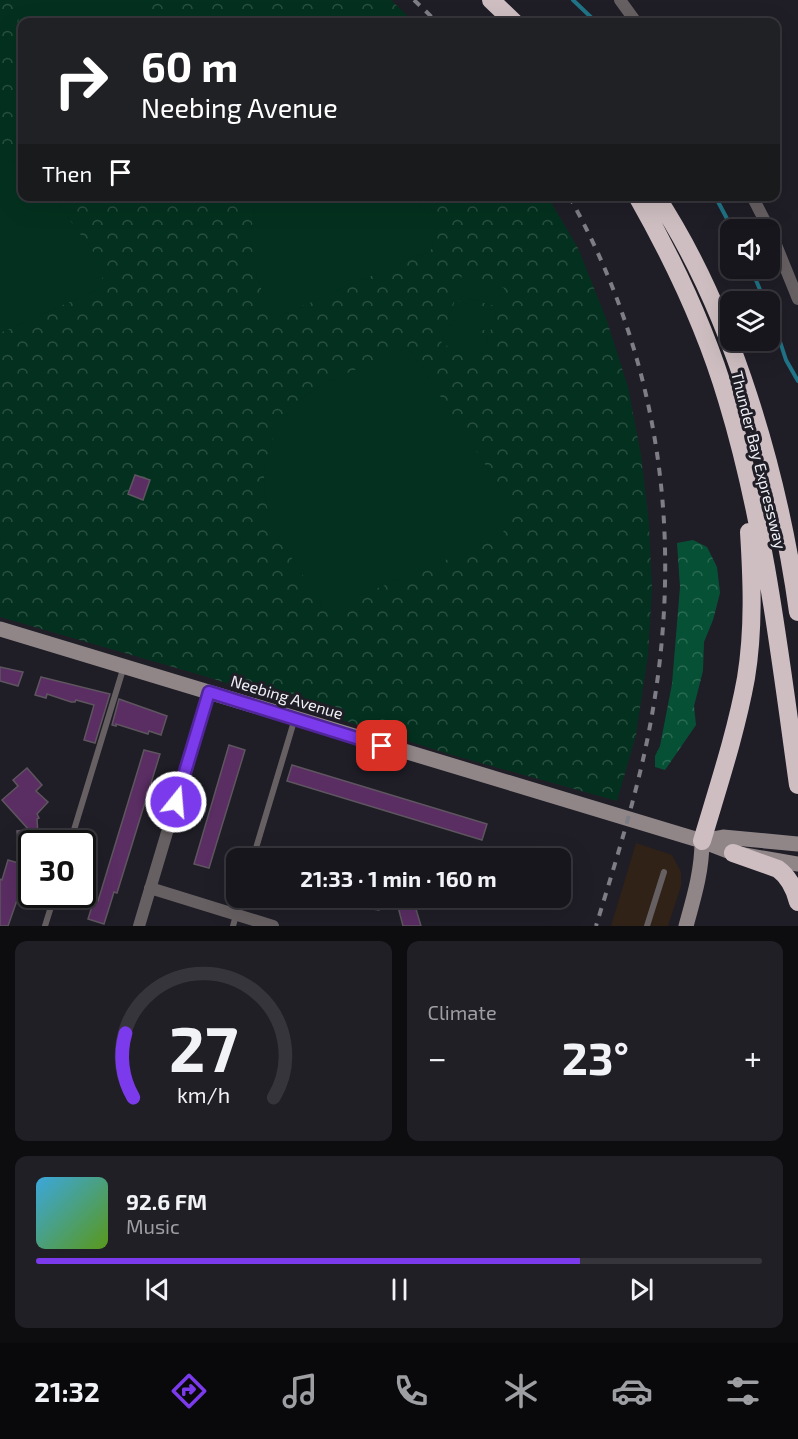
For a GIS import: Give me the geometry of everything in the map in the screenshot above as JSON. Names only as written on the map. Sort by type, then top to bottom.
[{"type":"highway","points":[[491,0],[510,18]]},
{"type":"highway","name":"Thunder Bay Expressway","points":[[640,201],[667,248],[707,341],[727,400],[764,557],[798,785]]},
{"type":"highway","name":"Thunder Bay Expressway","points":[[659,201],[706,289],[737,365],[766,456],[797,607]]},
{"type":"highway","points":[[702,841],[734,730],[746,677],[751,628],[752,578],[745,470]]},
{"type":"highway","points":[[733,853],[778,868],[793,887],[798,903]]},
{"type":"main road","name":"Neebing Avenue","points":[[0,629],[702,841],[733,853],[798,864]]},
{"type":"main road","name":"Neebing Avenue","points":[[702,841],[723,837],[798,844]]},
{"type":"main road","points":[[686,926],[699,880],[702,841]]},
{"type":"street","points":[[620,0],[633,18]]},
{"type":"street","points":[[755,201],[772,235],[798,299]]},
{"type":"street","points":[[139,926],[209,692]]},
{"type":"street","points":[[150,888],[234,920],[273,926]]},
{"type":"lane","points":[[74,830],[124,666]]},
{"type":"lane","points":[[256,848],[295,718]]},
{"type":"lane","points":[[647,926],[663,872]]},
{"type":"lane","points":[[45,926],[51,908]]},
{"type":"shaded area","points":[[636,843],[672,855],[681,872],[681,886],[668,926],[611,926]]},
{"type":"green space","points":[[0,0],[391,0],[410,18],[18,18],[18,201],[550,201],[578,248],[607,321],[628,387],[641,455],[649,523],[652,589],[648,655],[636,735],[617,801],[452,755],[204,676],[0,617]]},
{"type":"green space","points":[[20,0],[132,0],[143,17],[143,18],[19,18]]},
{"type":"green space","points":[[18,160],[18,201],[56,201],[105,268],[99,289],[0,333],[0,167]]},
{"type":"green space","points":[[256,201],[418,201],[437,228],[432,249],[273,319],[261,289],[254,259],[252,230]]},
{"type":"green space","points":[[462,275],[504,288],[498,307],[457,295]]},
{"type":"green space","points":[[455,300],[496,312],[490,332],[449,319]]},
{"type":"green space","points":[[447,324],[488,337],[482,356],[441,344]]},
{"type":"green space","points":[[408,347],[507,498],[510,510],[509,521],[505,530],[496,539],[325,610],[273,524],[264,487],[265,467],[270,448],[277,430],[301,399],[328,382]]},
{"type":"green space","points":[[693,540],[707,547],[717,567],[720,593],[704,642],[703,671],[694,706],[696,725],[665,770],[655,767],[655,756],[660,746],[672,684],[680,587],[677,543]]},
{"type":"building","points":[[135,475],[150,480],[143,500],[128,494]]},
{"type":"building","points":[[0,667],[23,672],[18,686],[0,681]]},
{"type":"building","points":[[41,677],[110,694],[95,743],[84,740],[94,705],[76,700],[71,702],[47,694],[46,698],[35,695]]},
{"type":"building","points":[[119,699],[167,716],[161,735],[112,725]]},
{"type":"building","points":[[229,745],[245,750],[209,868],[194,864]]},
{"type":"building","points":[[144,750],[160,754],[117,893],[114,892],[104,924],[88,919],[91,908],[96,908],[96,900],[98,901]]},
{"type":"building","points":[[292,765],[487,824],[482,840],[287,781]]},
{"type":"building","points":[[27,768],[42,785],[36,791],[48,802],[37,814],[39,818],[37,819],[38,830],[29,830],[2,800],[18,786],[13,780]]},
{"type":"building","points":[[8,860],[18,863],[18,897],[8,926],[0,926],[0,879],[2,880]]},
{"type":"building","points":[[398,908],[416,908],[421,926],[403,926]]},
{"type":"waterway","points":[[573,0],[592,18]]},
{"type":"waterway","points":[[718,201],[727,219]]},
{"type":"waterway","points":[[756,279],[760,291]]},
{"type":"waterway","points":[[780,342],[786,360],[798,381]]},
{"type":"railway","points":[[414,0],[433,18]]},
{"type":"railway","points":[[572,201],[602,261],[627,328],[646,395],[658,464],[665,533],[664,604],[658,675],[646,746],[629,814],[596,926]]},
{"type":"route","points":[[176,802],[209,692],[382,746]]}]
